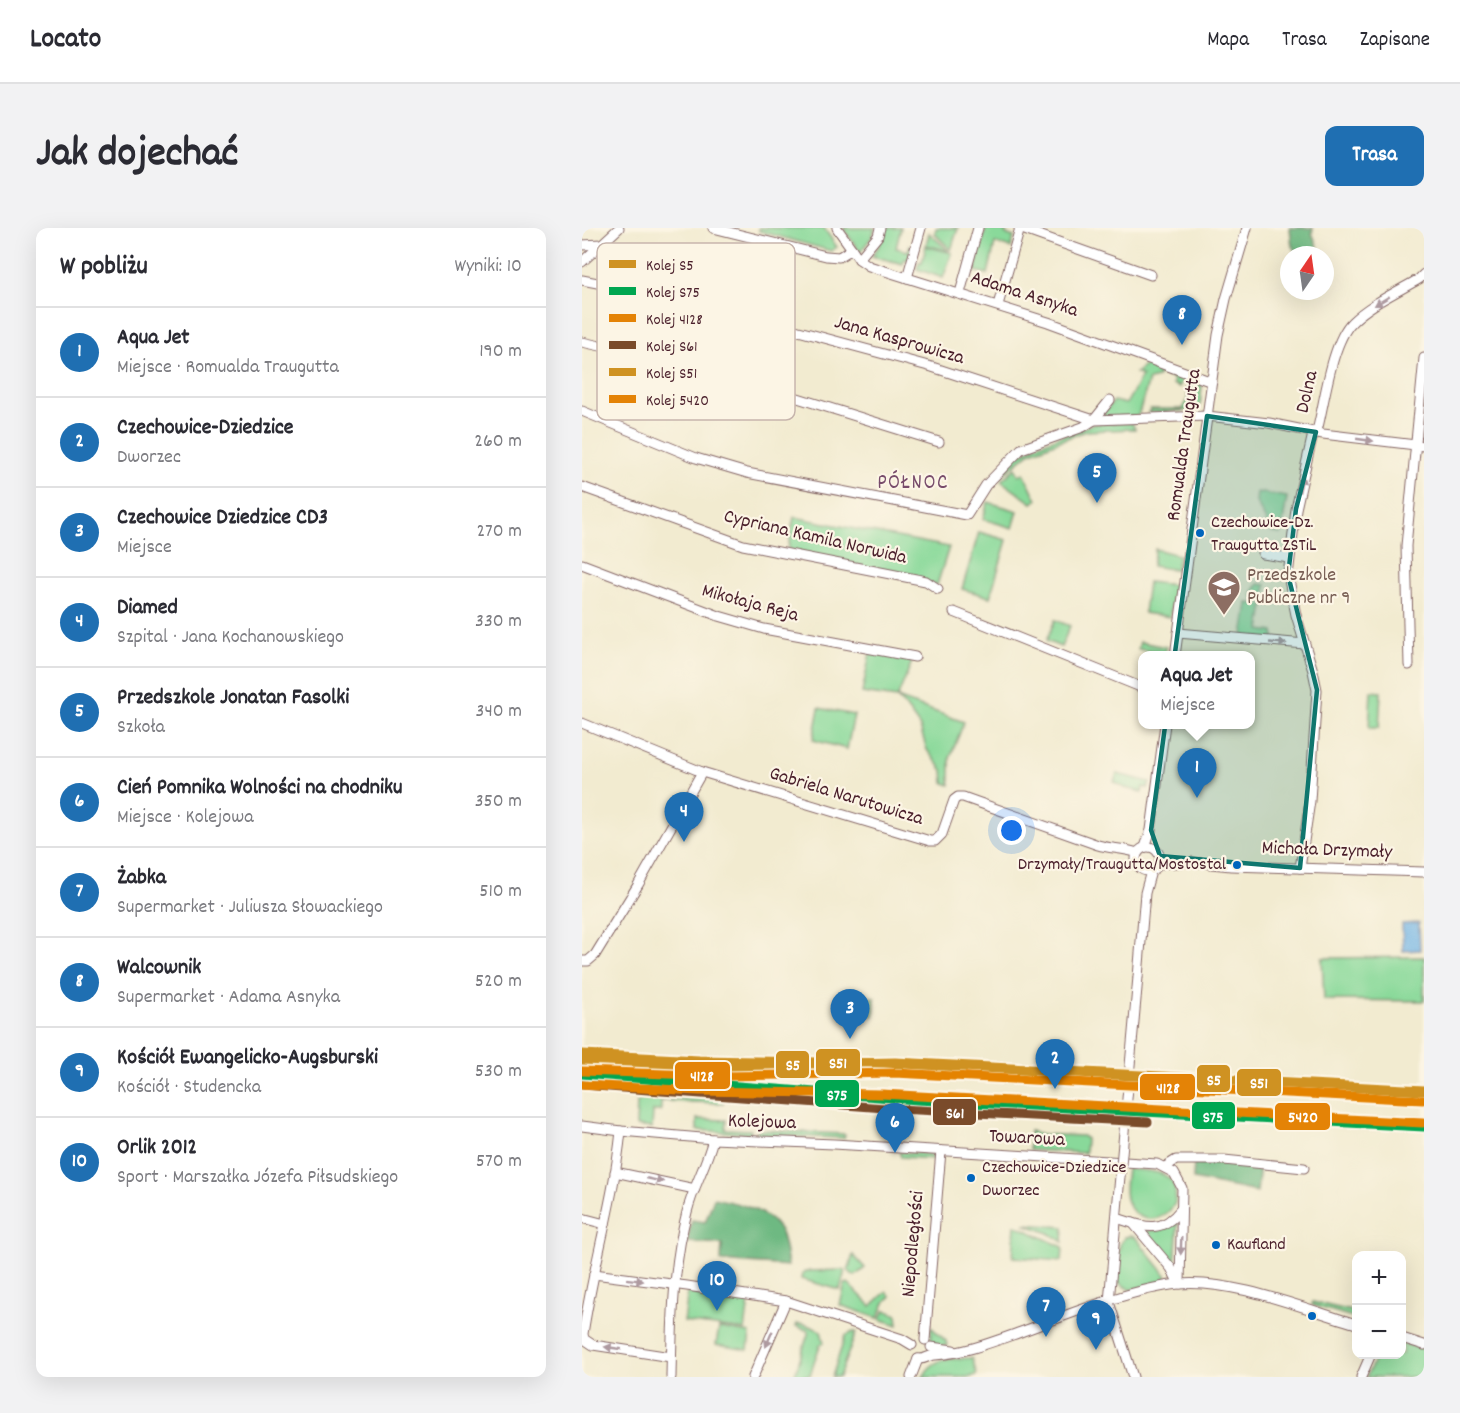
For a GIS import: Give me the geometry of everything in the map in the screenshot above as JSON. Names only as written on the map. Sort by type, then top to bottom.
[{"type":"street","points":[[604,243],[619,228]]},
{"type":"street","points":[[713,228],[774,243]]},
{"type":"street","points":[[837,228],[859,259],[878,236],[880,228]]},
{"type":"street","points":[[907,278],[921,228]]},
{"type":"street","points":[[960,293],[978,228]]},
{"type":"street","points":[[998,305],[1019,228],[1150,274]]},
{"type":"street","name":"Romualda Traugutta","points":[[1176,651],[1223,311],[1247,228]]},
{"type":"street","points":[[795,248],[839,257],[852,249]]},
{"type":"street","points":[[582,262],[597,249]]},
{"type":"street","name":"Adama Asnyka","points":[[859,259],[869,266],[998,305],[1212,382]]},
{"type":"street","name":"Dolna","points":[[1300,868],[1310,801],[1317,690],[1289,587],[1289,558],[1296,508],[1312,438],[1316,432],[1337,346],[1343,332],[1360,315],[1424,274]]},
{"type":"street","name":"Jana Kasprowicza","points":[[582,280],[597,283]]},
{"type":"street","name":"Jana Kasprowicza","points":[[795,330],[921,364],[1094,420],[1207,416],[1419,446]]},
{"type":"street","points":[[582,342],[597,345]]},
{"type":"street","points":[[1409,665],[1406,546],[1419,446],[1424,358]]},
{"type":"street","points":[[795,397],[939,442]]},
{"type":"street","points":[[604,420],[696,458],[747,473],[966,516],[986,485],[1021,449],[1083,427],[1094,420],[1110,400]]},
{"type":"street","points":[[582,411],[597,417]]},
{"type":"street","name":"Cypriana Kamila Norwida","points":[[582,487],[743,545],[927,581],[938,589]]},
{"type":"street","points":[[1263,554],[1289,558]]},
{"type":"street","name":"Mikołaja Reja","points":[[582,564],[645,590],[764,629],[915,657]]},
{"type":"street","points":[[954,612],[1138,686]]},
{"type":"street","points":[[1178,633],[1305,644]]},
{"type":"street","name":"Gabriela Narutowicza","points":[[582,723],[702,771],[930,841],[935,841],[942,834],[954,800],[963,797],[1111,849],[1128,850],[1136,856]]},
{"type":"street","points":[[1133,1377],[1109,1302],[1147,870],[1154,854],[1151,830],[1164,729]]},
{"type":"street","points":[[582,961],[588,961],[595,955],[635,891],[702,771]]},
{"type":"street","points":[[1147,870],[1138,866],[1136,856],[1154,854]]},
{"type":"street","name":"Michała Drzymały","points":[[1154,854],[1192,862],[1424,872]]},
{"type":"street","name":"Kolejowa","points":[[582,1126],[713,1139],[941,1151]]},
{"type":"street","points":[[621,1131],[605,1224],[594,1274],[585,1301],[583,1334],[587,1343],[671,1357]]},
{"type":"street","points":[[671,1377],[676,1284],[682,1230],[694,1189],[713,1139]]},
{"type":"street","name":"Towarowa","points":[[941,1151],[1148,1163],[1165,1167]]},
{"type":"street","name":"Niepodległości","points":[[929,1347],[941,1151]]},
{"type":"street","points":[[1180,1284],[1182,1193],[1179,1180],[1165,1167],[1176,1160],[1224,1160],[1304,1168]]},
{"type":"street","points":[[615,1172],[694,1189]]},
{"type":"street","points":[[1117,1218],[1146,1227],[1157,1227],[1167,1223],[1181,1209]]},
{"type":"street","points":[[582,1218],[605,1224]]},
{"type":"street","points":[[1132,1223],[1171,1268],[1180,1284]]},
{"type":"street","points":[[594,1274],[786,1301],[902,1339],[912,1346]]},
{"type":"street","points":[[929,1347],[924,1360],[918,1359],[912,1352],[912,1346],[919,1340],[929,1347],[950,1354],[974,1349],[1109,1302],[1180,1284],[1230,1288],[1352,1323]]},
{"type":"street","points":[[753,1377],[786,1301]]},
{"type":"street","points":[[1406,1340],[1424,1345]]},
{"type":"street","points":[[911,1377],[918,1359]]},
{"type":"street","points":[[1361,1377],[1369,1359]]},
{"type":"highlighted area","points":[[1207,416],[1316,432],[1296,509],[1288,575],[1317,690],[1300,868],[1160,856],[1151,830]]},
{"type":"green space","points":[[759,228],[824,228],[837,247],[831,251],[759,231]]},
{"type":"green space","points":[[843,228],[875,228],[872,237],[860,252]]},
{"type":"green space","points":[[885,228],[901,228],[896,248],[908,251],[910,245],[912,246],[909,260],[904,259],[903,264],[872,256],[879,246]]},
{"type":"green space","points":[[936,228],[958,228],[951,250],[935,234]]},
{"type":"green space","points":[[986,228],[1007,230],[1005,234],[1014,237],[1011,248],[995,243],[988,274],[975,271]]},
{"type":"green space","points":[[1290,228],[1313,228],[1312,233],[1317,246],[1292,246]]},
{"type":"green space","points":[[929,233],[949,251],[926,245]]},
{"type":"green space","points":[[926,246],[952,253],[943,278],[917,269],[919,262],[922,262]]},
{"type":"green space","points":[[1147,364],[1183,378],[1179,387],[1173,384],[1174,379],[1159,373],[1157,378],[1149,380],[1138,416],[1103,418],[1103,413],[1114,401],[1126,404],[1142,376],[1136,373]]},
{"type":"green space","points":[[1192,381],[1202,385],[1200,406],[1196,410],[1149,413],[1150,409],[1183,409],[1188,398],[1187,387]]},
{"type":"green space","points":[[1132,423],[1135,429],[1085,431],[1029,453],[1001,476],[980,499],[1017,456],[1037,445],[1093,424]]},
{"type":"green space","points":[[1015,468],[1019,475],[1024,473],[1037,500],[1032,503],[1001,481]]},
{"type":"green space","points":[[1257,492],[1287,497],[1281,534],[1272,532],[1256,502]]},
{"type":"green space","points":[[988,502],[1018,511],[1013,528],[983,519]]},
{"type":"green space","points":[[794,517],[949,547],[937,585],[788,549]]},
{"type":"green space","points":[[979,532],[1007,540],[990,597],[962,589]]},
{"type":"green space","points":[[1155,549],[1179,555],[1176,570],[1152,566]]},
{"type":"green space","points":[[1148,582],[1174,585],[1170,617],[1144,613]]},
{"type":"green space","points":[[1258,584],[1266,585],[1264,601],[1255,600],[1253,596]]},
{"type":"green space","points":[[1248,603],[1264,605],[1260,630],[1274,632],[1274,640],[1243,636]]},
{"type":"green space","points":[[1055,620],[1070,626],[1061,647],[1046,641]]},
{"type":"green space","points":[[1140,642],[1166,647],[1165,651],[1138,649]]},
{"type":"green space","points":[[870,653],[913,659],[897,698],[862,693]]},
{"type":"green space","points":[[1371,691],[1381,692],[1379,728],[1369,728]]},
{"type":"green space","points":[[897,698],[964,722],[950,758],[950,785],[944,783],[943,770],[927,750],[920,727]]},
{"type":"green space","points":[[819,708],[854,715],[847,749],[813,740]]},
{"type":"green space","points":[[1117,774],[1150,782],[1148,788],[1143,787],[1142,792],[1125,788],[1114,782]]},
{"type":"green space","points":[[1424,957],[1424,1001],[1324,1000],[1322,958]]},
{"type":"green space","points":[[840,995],[875,998],[874,1016],[859,1015],[847,1010],[839,1004]]},
{"type":"green space","points":[[724,1097],[723,1103],[661,1101],[661,1111],[653,1111],[652,1128],[636,1126],[637,1102],[640,1100]]},
{"type":"green space","points":[[697,1119],[726,1120],[725,1129],[751,1130],[750,1134],[697,1130]]},
{"type":"green space","points":[[757,1130],[845,1134],[844,1138],[757,1135]]},
{"type":"green space","points":[[1030,1131],[1037,1134],[1083,1136],[1086,1139],[1085,1153],[1029,1150]]},
{"type":"green space","points":[[899,1152],[930,1154],[935,1159],[901,1157]]},
{"type":"green space","points":[[1194,1162],[1260,1165],[1257,1192],[1193,1179]]},
{"type":"green space","points":[[1127,1169],[1154,1172],[1168,1178],[1175,1192],[1175,1203],[1170,1210],[1164,1215],[1151,1219],[1137,1215],[1127,1202],[1125,1194]]},
{"type":"green space","points":[[714,1198],[750,1207],[773,1222],[783,1237],[788,1266],[721,1261],[722,1244],[687,1242],[692,1220],[705,1222]]},
{"type":"green space","points":[[1178,1221],[1175,1266],[1173,1266],[1145,1231],[1162,1230]]},
{"type":"green space","points":[[1024,1224],[1064,1227],[1063,1242],[1049,1233]]},
{"type":"green space","points":[[1015,1225],[1063,1247],[1062,1261],[1013,1257]]},
{"type":"green space","points":[[1125,1237],[1136,1238],[1166,1275],[1167,1280],[1130,1290],[1116,1281],[1120,1244]]},
{"type":"green space","points":[[853,1255],[865,1268],[855,1276],[848,1271]]},
{"type":"green space","points":[[845,1270],[840,1290],[801,1279],[802,1274],[806,1271]]},
{"type":"green space","points":[[848,1283],[871,1306],[886,1292],[891,1296],[878,1318],[840,1305],[845,1284]]},
{"type":"green space","points":[[688,1292],[749,1301],[745,1330],[684,1322]]},
{"type":"green space","points":[[1313,1302],[1352,1311],[1352,1317],[1312,1305]]},
{"type":"green space","points":[[885,1310],[897,1315],[898,1325],[880,1319]]},
{"type":"green space","points":[[797,1324],[807,1325],[821,1331],[824,1343],[820,1345],[810,1375],[794,1377],[809,1331],[796,1326]]},
{"type":"green space","points":[[931,1327],[946,1341],[947,1346],[937,1345],[931,1340]]},
{"type":"green space","points":[[719,1328],[750,1333],[748,1350],[716,1345]]},
{"type":"green space","points":[[856,1332],[839,1377],[832,1377],[845,1336]]},
{"type":"green space","points":[[1406,1344],[1424,1349],[1424,1377],[1366,1377],[1375,1359],[1406,1359]]},
{"type":"green space","points":[[972,1358],[977,1374],[971,1377],[923,1377],[932,1365],[943,1360]]},
{"type":"water","points":[[1419,923],[1420,950],[1403,951],[1402,924]]},
{"type":"rail line","name":"S51","points":[[583,1054],[699,1060],[884,1063],[1424,1091]]},
{"type":"rail line","name":"S5","points":[[582,1060],[725,1066],[895,1062],[1424,1090]]},
{"type":"rail line","name":"4128","points":[[582,1071],[725,1076],[895,1073],[1423,1100]]},
{"type":"rail line","name":"S75","points":[[582,1074],[918,1100],[1424,1127]]},
{"type":"rail line","name":"S61","points":[[582,1085],[898,1109],[1148,1122]]},
{"type":"rail line","name":"5420","points":[[582,1085],[699,1091],[882,1094],[1423,1123]]},
{"type":"place","name":"Walcownik","points":[[1182,345]]},
{"type":"place","name":"Przedszkole Jonatan Fasolki","points":[[1097,503]]},
{"type":"place","name":"Czechowice-Dz. Traugutta ZSTiL","points":[[1200,533]]},
{"type":"place","name":"Przedszkole Publiczne nr 9","points":[[1224,616]]},
{"type":"place","name":"Aqua Jet","points":[[1197,798]]},
{"type":"place","name":"Diamed","points":[[684,842]]},
{"type":"place","name":"Drzymały/Traugutta/Mostostal","points":[[1237,865]]},
{"type":"place","name":"Czechowice Dziedzice CD3","points":[[850,1039]]},
{"type":"place","name":"Czechowice-Dziedzice","points":[[1055,1089]]},
{"type":"place","name":"Cień Pomnika Wolności na chodniku","points":[[895,1153]]},
{"type":"place","name":"Czechowice-Dziedzice Dworzec","points":[[971,1178]]},
{"type":"place","name":"Kaufland","points":[[1216,1245]]},
{"type":"place","name":"Orlik 2012","points":[[717,1311]]},
{"type":"place","name":"Żabka","points":[[1046,1337]]},
{"type":"place","name":"Kościół Ewangelicko-Augsburski","points":[[1096,1350]]},
{"type":"district","name":"PÓŁNOC","points":[[913,484]]}]
